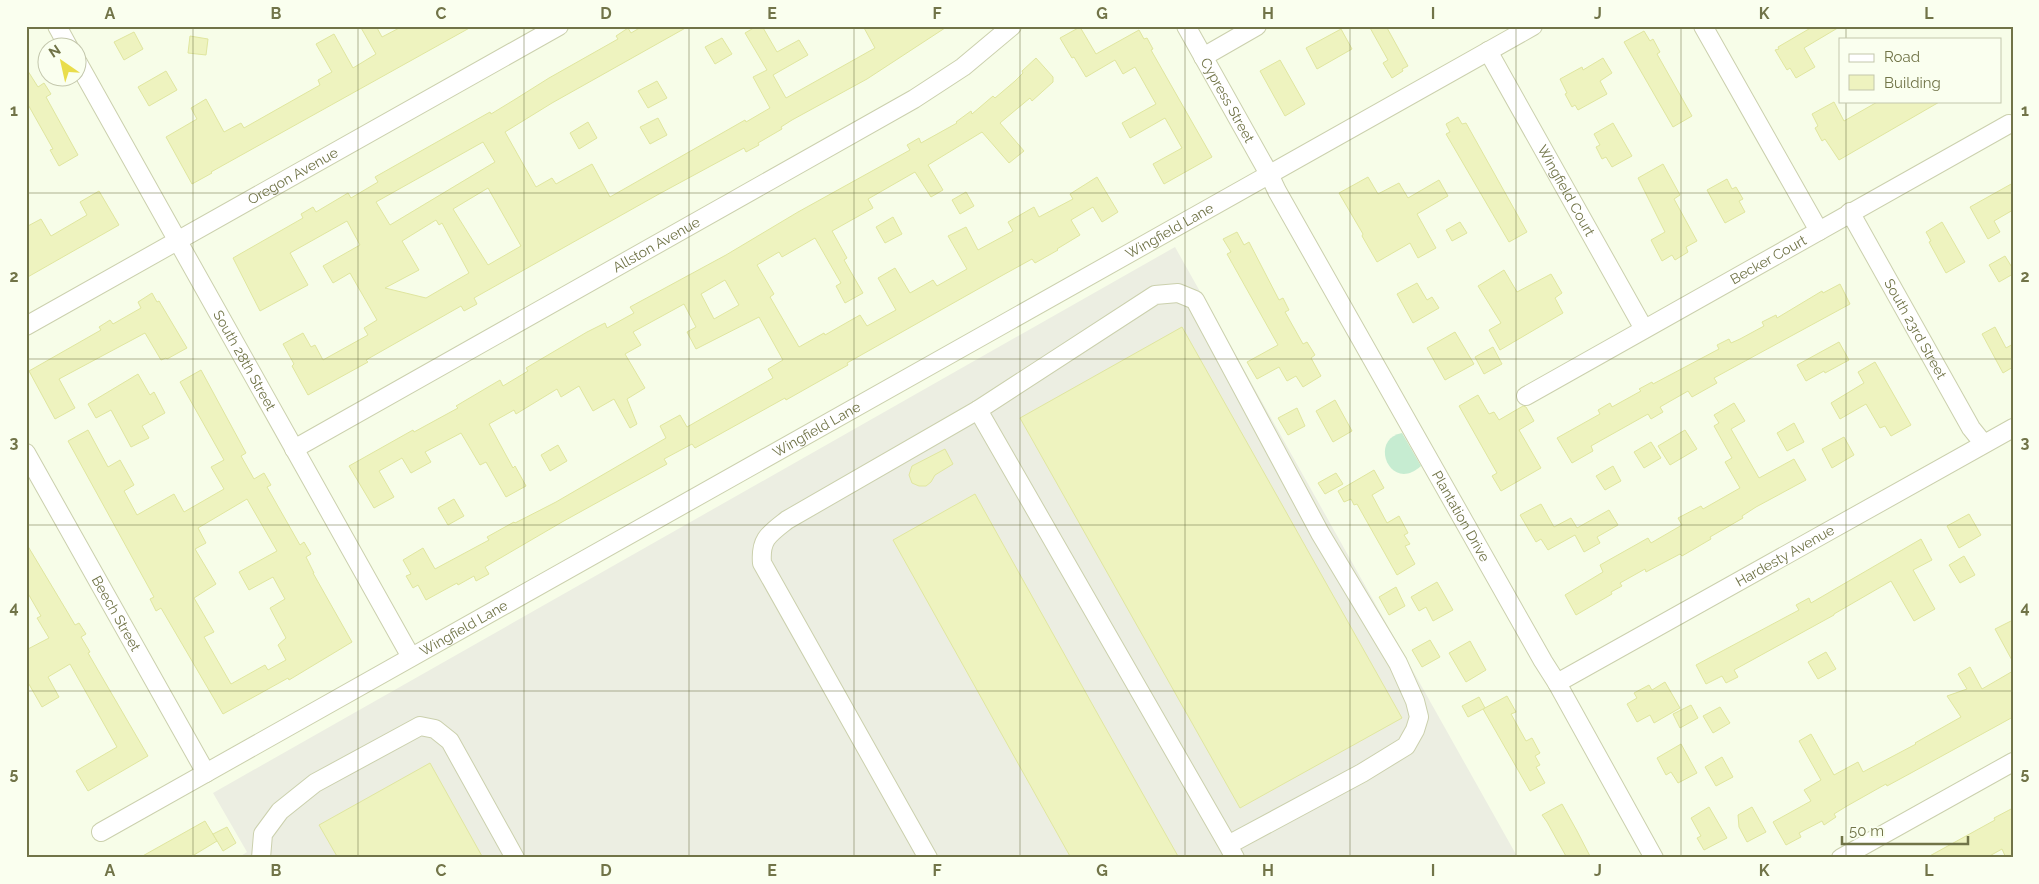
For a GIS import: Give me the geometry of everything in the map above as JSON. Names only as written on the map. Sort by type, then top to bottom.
[{"type":"street","points":[[57,26],[64,38]]},
{"type":"street","name":"Oregon Avenue","points":[[26,326],[558,26]]},
{"type":"street","name":"Allston Avenue","points":[[294,449],[914,99],[962,67],[1012,26]]},
{"type":"street","name":"Cypress Street","points":[[1186,26],[1269,174]]},
{"type":"street","points":[[1203,57],[1256,26]]},
{"type":"street","name":"Wingfield Lane","points":[[101,832],[1532,26]]},
{"type":"street","points":[[1703,26],[1819,230]]},
{"type":"street","name":"Wingfield Court","points":[[1488,52],[1644,329]]},
{"type":"street","name":"South 28th Street","points":[[88,81],[411,657]]},
{"type":"street","name":"Becker Court","points":[[1526,396],[2009,124]]},
{"type":"street","name":"Plantation Drive","points":[[1269,174],[1654,858]]},
{"type":"street","name":"South 23rd Street","points":[[1850,212],[1971,428],[1983,443]]},
{"type":"street","points":[[928,858],[762,563],[761,550],[768,534],[787,520],[978,410],[1155,295],[1178,293],[1195,300],[1320,533],[1398,663],[1415,701],[1419,717],[1415,730],[1406,746],[1232,851],[978,410]]},
{"type":"street","name":"Hardesty Avenue","points":[[1557,683],[1983,443],[2013,428]]},
{"type":"street","name":"Beech Street","points":[[26,453],[206,773]]},
{"type":"street","points":[[260,858],[263,834],[280,811],[315,783],[420,726],[435,729],[450,741],[515,858]]},
{"type":"street","points":[[1841,858],[2013,762]]},
{"type":"shaded area","points":[[1175,247],[1518,858],[238,858],[247,852],[213,793]]},
{"type":"green space","points":[[1402,433],[1421,466],[1410,473],[1400,474],[1392,469],[1387,462],[1385,453],[1386,445],[1392,437]]},
{"type":"building","points":[[360,26],[376,26],[382,37],[403,26],[473,26],[192,184],[166,137],[197,119],[191,108],[206,99],[224,132],[241,123],[244,128],[320,85],[318,80],[332,72],[316,44],[334,34],[353,68],[376,54]]},
{"type":"building","points":[[643,26],[689,26],[552,103],[505,132],[536,187],[552,178],[556,184],[592,164],[610,197],[745,120],[746,122],[770,108],[753,77],[767,70],[745,33],[757,26],[762,26],[777,52],[799,40],[808,55],[773,75],[786,98],[875,48],[863,26],[948,26],[867,79],[792,120],[781,127],[782,129],[758,143],[759,145],[746,152],[744,148],[659,194],[474,298],[477,304],[464,311],[461,306],[366,360],[368,362],[308,395],[292,366],[294,364],[283,344],[303,333],[311,347],[315,345],[323,360],[368,335],[364,328],[377,320],[350,273],[333,283],[323,266],[360,245],[347,221],[290,253],[308,285],[260,311],[233,258],[303,218],[301,214],[313,207],[316,212],[348,193],[351,198],[378,182],[375,177],[490,112],[491,114],[549,78],[618,39],[616,36],[628,28],[631,33]],"holes":[[[483,142],[495,162],[390,225],[376,202]],[[488,188],[521,246],[488,265],[453,209]],[[436,220],[439,225],[442,223],[469,273],[426,298],[385,288],[419,270],[402,241]]]},
{"type":"building","points":[[1369,26],[1386,26],[1408,66],[1392,78],[1383,63],[1388,60]]},
{"type":"building","points":[[1814,26],[1841,26],[1804,48],[1815,67],[1796,78],[1790,68],[1787,70],[1775,50]]},
{"type":"building","points":[[1080,27],[1096,54],[1139,30],[1144,39],[1147,38],[1153,49],[1151,50],[1212,157],[1164,184],[1153,164],[1182,148],[1165,118],[1130,138],[1122,123],[1156,104],[1135,67],[1123,74],[1115,60],[1086,77],[1060,38]]},
{"type":"building","points":[[1341,29],[1352,49],[1317,69],[1306,48]]},
{"type":"building","points":[[1644,31],[1650,41],[1653,39],[1660,52],[1657,54],[1692,116],[1673,127],[1624,42]]},
{"type":"building","points":[[134,32],[143,49],[124,60],[114,42]]},
{"type":"building","points":[[190,36],[208,39],[206,55],[188,53]]},
{"type":"building","points":[[722,38],[732,54],[715,64],[705,47]]},
{"type":"building","points":[[1036,58],[1053,77],[1053,82],[1032,101],[1030,98],[1000,123],[1024,151],[1009,163],[982,132],[928,165],[943,190],[931,197],[915,172],[868,199],[873,208],[832,231],[847,258],[844,260],[863,293],[845,303],[836,286],[841,283],[815,238],[782,257],[779,252],[757,265],[774,294],[770,297],[799,347],[860,315],[867,326],[896,310],[878,278],[895,268],[910,293],[933,280],[937,286],[967,269],[948,236],[966,227],[978,250],[1013,231],[1008,222],[1034,207],[1039,217],[1073,199],[1070,194],[1097,177],[1118,212],[1102,222],[1093,207],[1071,220],[1080,235],[1058,250],[1035,263],[1032,259],[847,363],[848,365],[786,400],[785,398],[695,448],[692,444],[664,459],[667,464],[485,567],[489,574],[476,581],[474,576],[426,600],[418,585],[413,588],[406,576],[411,574],[403,560],[423,548],[435,569],[489,540],[487,537],[556,502],[666,438],[660,426],[680,415],[687,427],[773,378],[768,369],[783,360],[759,317],[696,349],[687,332],[696,327],[684,304],[633,332],[641,345],[625,354],[645,388],[627,399],[637,424],[630,428],[614,399],[593,411],[579,386],[561,397],[557,389],[516,414],[514,410],[489,424],[513,468],[515,466],[526,486],[506,497],[486,462],[480,465],[461,433],[425,452],[431,462],[411,473],[402,458],[379,471],[394,497],[374,508],[349,466],[413,430],[414,432],[458,408],[456,406],[500,380],[503,386],[528,371],[526,368],[587,332],[605,323],[607,328],[634,313],[630,307],[726,255],[798,212],[910,150],[907,145],[919,138],[921,143],[957,123],[971,111],[972,114],[1015,81],[1023,73],[1022,71]],"holes":[[[725,280],[739,305],[714,319],[701,294]]]},
{"type":"building","points":[[1603,58],[1612,73],[1600,81],[1607,94],[1578,110],[1575,105],[1572,107],[1560,79],[1582,67],[1583,70]]},
{"type":"building","points":[[1280,60],[1305,104],[1285,116],[1260,71]]},
{"type":"building","points":[[26,68],[38,88],[47,88],[51,94],[46,97],[78,155],[59,166],[50,150],[53,149],[26,101]]},
{"type":"building","points":[[166,71],[177,90],[149,106],[138,87]]},
{"type":"building","points":[[657,81],[667,98],[648,108],[638,91]]},
{"type":"building","points":[[1834,102],[1844,121],[1877,102],[1939,102],[1839,160],[1825,139],[1822,141],[1815,128],[1818,126],[1812,114]]},
{"type":"building","points":[[1458,117],[1462,124],[1466,123],[1527,232],[1509,242],[1446,134],[1450,132],[1446,124]]},
{"type":"building","points":[[658,118],[667,135],[650,144],[640,127]]},
{"type":"building","points":[[588,122],[597,138],[579,149],[570,133]]},
{"type":"building","points":[[1613,123],[1632,156],[1612,167],[1606,157],[1602,159],[1596,147],[1600,145],[1594,134]]},
{"type":"building","points":[[1663,164],[1680,195],[1674,199],[1697,241],[1686,247],[1688,252],[1675,260],[1672,255],[1662,261],[1651,240],[1665,232],[1638,178]]},
{"type":"building","points":[[1368,177],[1378,194],[1399,183],[1408,198],[1439,180],[1448,196],[1417,214],[1436,248],[1418,258],[1410,243],[1377,262],[1339,193]]},
{"type":"building","points":[[1727,179],[1732,189],[1736,187],[1743,199],[1739,201],[1745,212],[1725,223],[1707,190]]},
{"type":"building","points":[[2013,183],[2013,210],[1994,221],[2000,232],[1988,239],[1970,207]]},
{"type":"building","points":[[99,191],[119,225],[26,278],[26,227],[41,219],[51,236],[87,215],[80,202]]},
{"type":"building","points":[[966,192],[974,206],[960,214],[952,200]]},
{"type":"building","points":[[893,217],[902,234],[885,243],[876,227]]},
{"type":"building","points":[[1460,222],[1467,233],[1452,241],[1446,230]]},
{"type":"building","points":[[1942,222],[1965,262],[1946,273],[1929,242],[1931,241],[1926,232]]},
{"type":"building","points":[[1237,232],[1244,245],[1249,242],[1279,300],[1283,298],[1289,310],[1285,312],[1303,344],[1307,342],[1315,355],[1311,358],[1321,376],[1303,387],[1296,376],[1287,381],[1279,367],[1257,379],[1247,362],[1278,345],[1227,254],[1231,252],[1223,239]]},
{"type":"building","points":[[2005,256],[2013,269],[2013,274],[1999,282],[1989,265]]},
{"type":"building","points":[[1504,270],[1517,292],[1551,274],[1562,293],[1555,298],[1563,313],[1500,350],[1489,330],[1501,323],[1478,286]]},
{"type":"building","points":[[1417,283],[1427,300],[1432,297],[1439,308],[1413,323],[1397,294]]},
{"type":"building","points":[[1840,284],[1850,304],[1714,378],[1717,383],[1692,397],[1688,391],[1660,407],[1663,412],[1651,419],[1648,414],[1591,446],[1593,451],[1572,463],[1557,438],[1600,414],[1598,410],[1610,403],[1612,407],[1641,391],[1639,389],[1652,382],[1653,384],[1719,349],[1717,345],[1729,339],[1731,343],[1740,339],[1764,326],[1762,322],[1776,315],[1777,318],[1822,291],[1823,293]]},
{"type":"building","points":[[152,293],[157,302],[159,301],[187,348],[167,359],[161,360],[145,333],[59,379],[75,408],[55,419],[29,371],[101,330],[99,327],[110,320],[113,324],[141,308],[138,302]]},
{"type":"building","points":[[1182,327],[1402,718],[1240,808],[1020,418]]},
{"type":"building","points":[[1995,327],[2006,348],[2013,344],[2013,367],[2003,373],[1982,334]]},
{"type":"building","points":[[1455,332],[1474,364],[1445,380],[1427,348]]},
{"type":"building","points":[[1839,342],[1849,360],[1806,381],[1797,365]]},
{"type":"building","points":[[1493,347],[1502,364],[1484,374],[1475,357]]},
{"type":"building","points":[[1875,362],[1911,425],[1891,436],[1885,426],[1880,428],[1866,404],[1840,419],[1831,403],[1864,383],[1858,372]]},
{"type":"building","points":[[201,370],[246,453],[241,456],[254,479],[264,473],[271,485],[267,487],[300,545],[304,542],[311,554],[306,557],[313,573],[352,642],[289,680],[288,678],[223,714],[161,608],[156,611],[150,599],[154,597],[68,441],[88,430],[108,467],[120,460],[134,485],[124,491],[137,515],[174,494],[184,512],[224,489],[211,467],[224,460],[180,382]],"holes":[[[247,499],[277,551],[239,572],[249,590],[273,577],[285,599],[270,608],[286,638],[278,645],[286,660],[268,670],[265,665],[231,684],[204,637],[214,632],[194,598],[216,584],[195,549],[206,543],[198,528]]]},
{"type":"building","points":[[138,374],[150,395],[154,392],[165,413],[142,426],[149,438],[131,447],[111,410],[96,418],[88,404]]},
{"type":"building","points":[[1478,395],[1489,414],[1494,412],[1499,420],[1523,406],[1526,407],[1534,421],[1519,430],[1541,468],[1501,491],[1492,476],[1497,473],[1459,406]]},
{"type":"building","points":[[1335,400],[1352,431],[1333,442],[1316,411]]},
{"type":"building","points":[[1734,403],[1745,421],[1731,429],[1759,478],[1794,459],[1806,480],[1756,507],[1742,516],[1743,518],[1682,556],[1680,554],[1646,572],[1645,569],[1620,583],[1622,586],[1611,592],[1612,594],[1576,615],[1565,595],[1603,572],[1600,565],[1648,538],[1651,543],[1682,525],[1678,518],[1701,506],[1703,509],[1740,488],[1725,462],[1732,458],[1714,426],[1719,423],[1714,415]]},
{"type":"building","points":[[1297,408],[1305,426],[1288,435],[1278,418]]},
{"type":"building","points":[[1794,423],[1804,442],[1787,451],[1777,433]]},
{"type":"building","points":[[1685,430],[1697,449],[1670,465],[1658,446]]},
{"type":"building","points":[[1844,437],[1854,455],[1832,468],[1822,449]]},
{"type":"building","points":[[1651,442],[1661,458],[1644,468],[1634,452]]},
{"type":"building","points":[[558,445],[567,461],[550,471],[541,455]]},
{"type":"building","points":[[945,449],[953,464],[935,475],[926,486],[912,483],[909,475],[912,466]]},
{"type":"building","points":[[1613,466],[1621,481],[1605,490],[1596,476]]},
{"type":"building","points":[[1374,470],[1384,488],[1372,495],[1387,523],[1399,516],[1408,533],[1404,535],[1410,544],[1405,546],[1415,564],[1397,575],[1357,504],[1354,505],[1351,499],[1344,502],[1338,491]]},
{"type":"building","points":[[1336,473],[1343,484],[1325,494],[1318,483]]},
{"type":"building","points":[[975,494],[1179,858],[1071,858],[893,540]]},
{"type":"building","points":[[454,499],[464,516],[448,525],[438,508]]},
{"type":"building","points":[[1541,504],[1554,527],[1571,518],[1577,528],[1609,510],[1618,525],[1597,537],[1600,543],[1584,552],[1575,535],[1548,550],[1541,539],[1536,542],[1520,515]]},
{"type":"building","points":[[1969,514],[1981,535],[1959,548],[1947,526]]},
{"type":"building","points":[[1921,539],[1932,560],[1913,570],[1935,609],[1914,621],[1891,581],[1734,670],[1738,677],[1726,683],[1722,676],[1706,684],[1696,665],[1799,610],[1796,605],[1809,598],[1811,603]]},
{"type":"building","points":[[26,543],[75,625],[79,623],[86,634],[81,637],[90,652],[88,653],[148,756],[88,791],[76,771],[117,747],[70,664],[48,677],[59,697],[42,707],[26,679],[26,650],[49,638],[37,618],[41,616],[26,590]]},
{"type":"building","points":[[1964,556],[1975,575],[1960,583],[1949,565]]},
{"type":"building","points":[[1437,582],[1453,610],[1433,621],[1426,607],[1419,611],[1411,597]]},
{"type":"building","points":[[1396,587],[1405,606],[1389,615],[1379,597]]},
{"type":"building","points":[[2013,620],[2013,662],[1995,629]]},
{"type":"building","points":[[1430,640],[1440,657],[1422,667],[1412,650]]},
{"type":"building","points":[[1470,641],[1486,670],[1466,682],[1449,653]]},
{"type":"building","points":[[1826,652],[1836,669],[1818,679],[1808,662]]},
{"type":"building","points":[[1970,667],[1982,689],[2013,671],[2013,717],[1847,806],[1834,814],[1836,817],[1824,825],[1822,821],[1799,833],[1801,837],[1786,845],[1773,822],[1811,801],[1804,790],[1821,780],[1799,741],[1811,734],[1834,775],[1858,762],[1863,772],[1916,744],[1961,717],[1947,696],[1967,689],[1958,674]]},
{"type":"building","points":[[1665,682],[1680,708],[1654,723],[1650,715],[1637,722],[1627,704],[1637,698],[1634,693],[1649,685],[1652,690]]},
{"type":"building","points":[[1507,696],[1516,712],[1511,714],[1526,741],[1532,738],[1540,753],[1535,756],[1540,765],[1536,767],[1545,783],[1530,791],[1483,709]]},
{"type":"building","points":[[1479,697],[1485,708],[1468,717],[1462,706]]},
{"type":"building","points":[[1691,705],[1698,718],[1680,728],[1673,714]]},
{"type":"building","points":[[1720,707],[1730,723],[1713,733],[1703,716]]},
{"type":"building","points":[[1681,744],[1697,773],[1678,783],[1671,772],[1666,775],[1657,758]]},
{"type":"building","points":[[1722,757],[1733,777],[1716,786],[1705,767]]},
{"type":"building","points":[[430,763],[483,858],[338,858],[319,825]]},
{"type":"building","points":[[1562,804],[1591,858],[1567,858],[1542,815]]},
{"type":"building","points":[[1709,807],[1727,838],[1704,850],[1697,838],[1701,836],[1691,818]]},
{"type":"building","points":[[1752,807],[1766,832],[1747,842],[1739,827],[1738,815]]},
{"type":"building","points":[[2013,808],[2013,858],[2006,858],[2002,849],[1986,858],[1926,858],[1995,820],[1994,818]]},
{"type":"building","points":[[205,821],[217,841],[189,858],[139,858]]},
{"type":"building","points":[[227,827],[236,843],[223,851],[213,834]]}]
